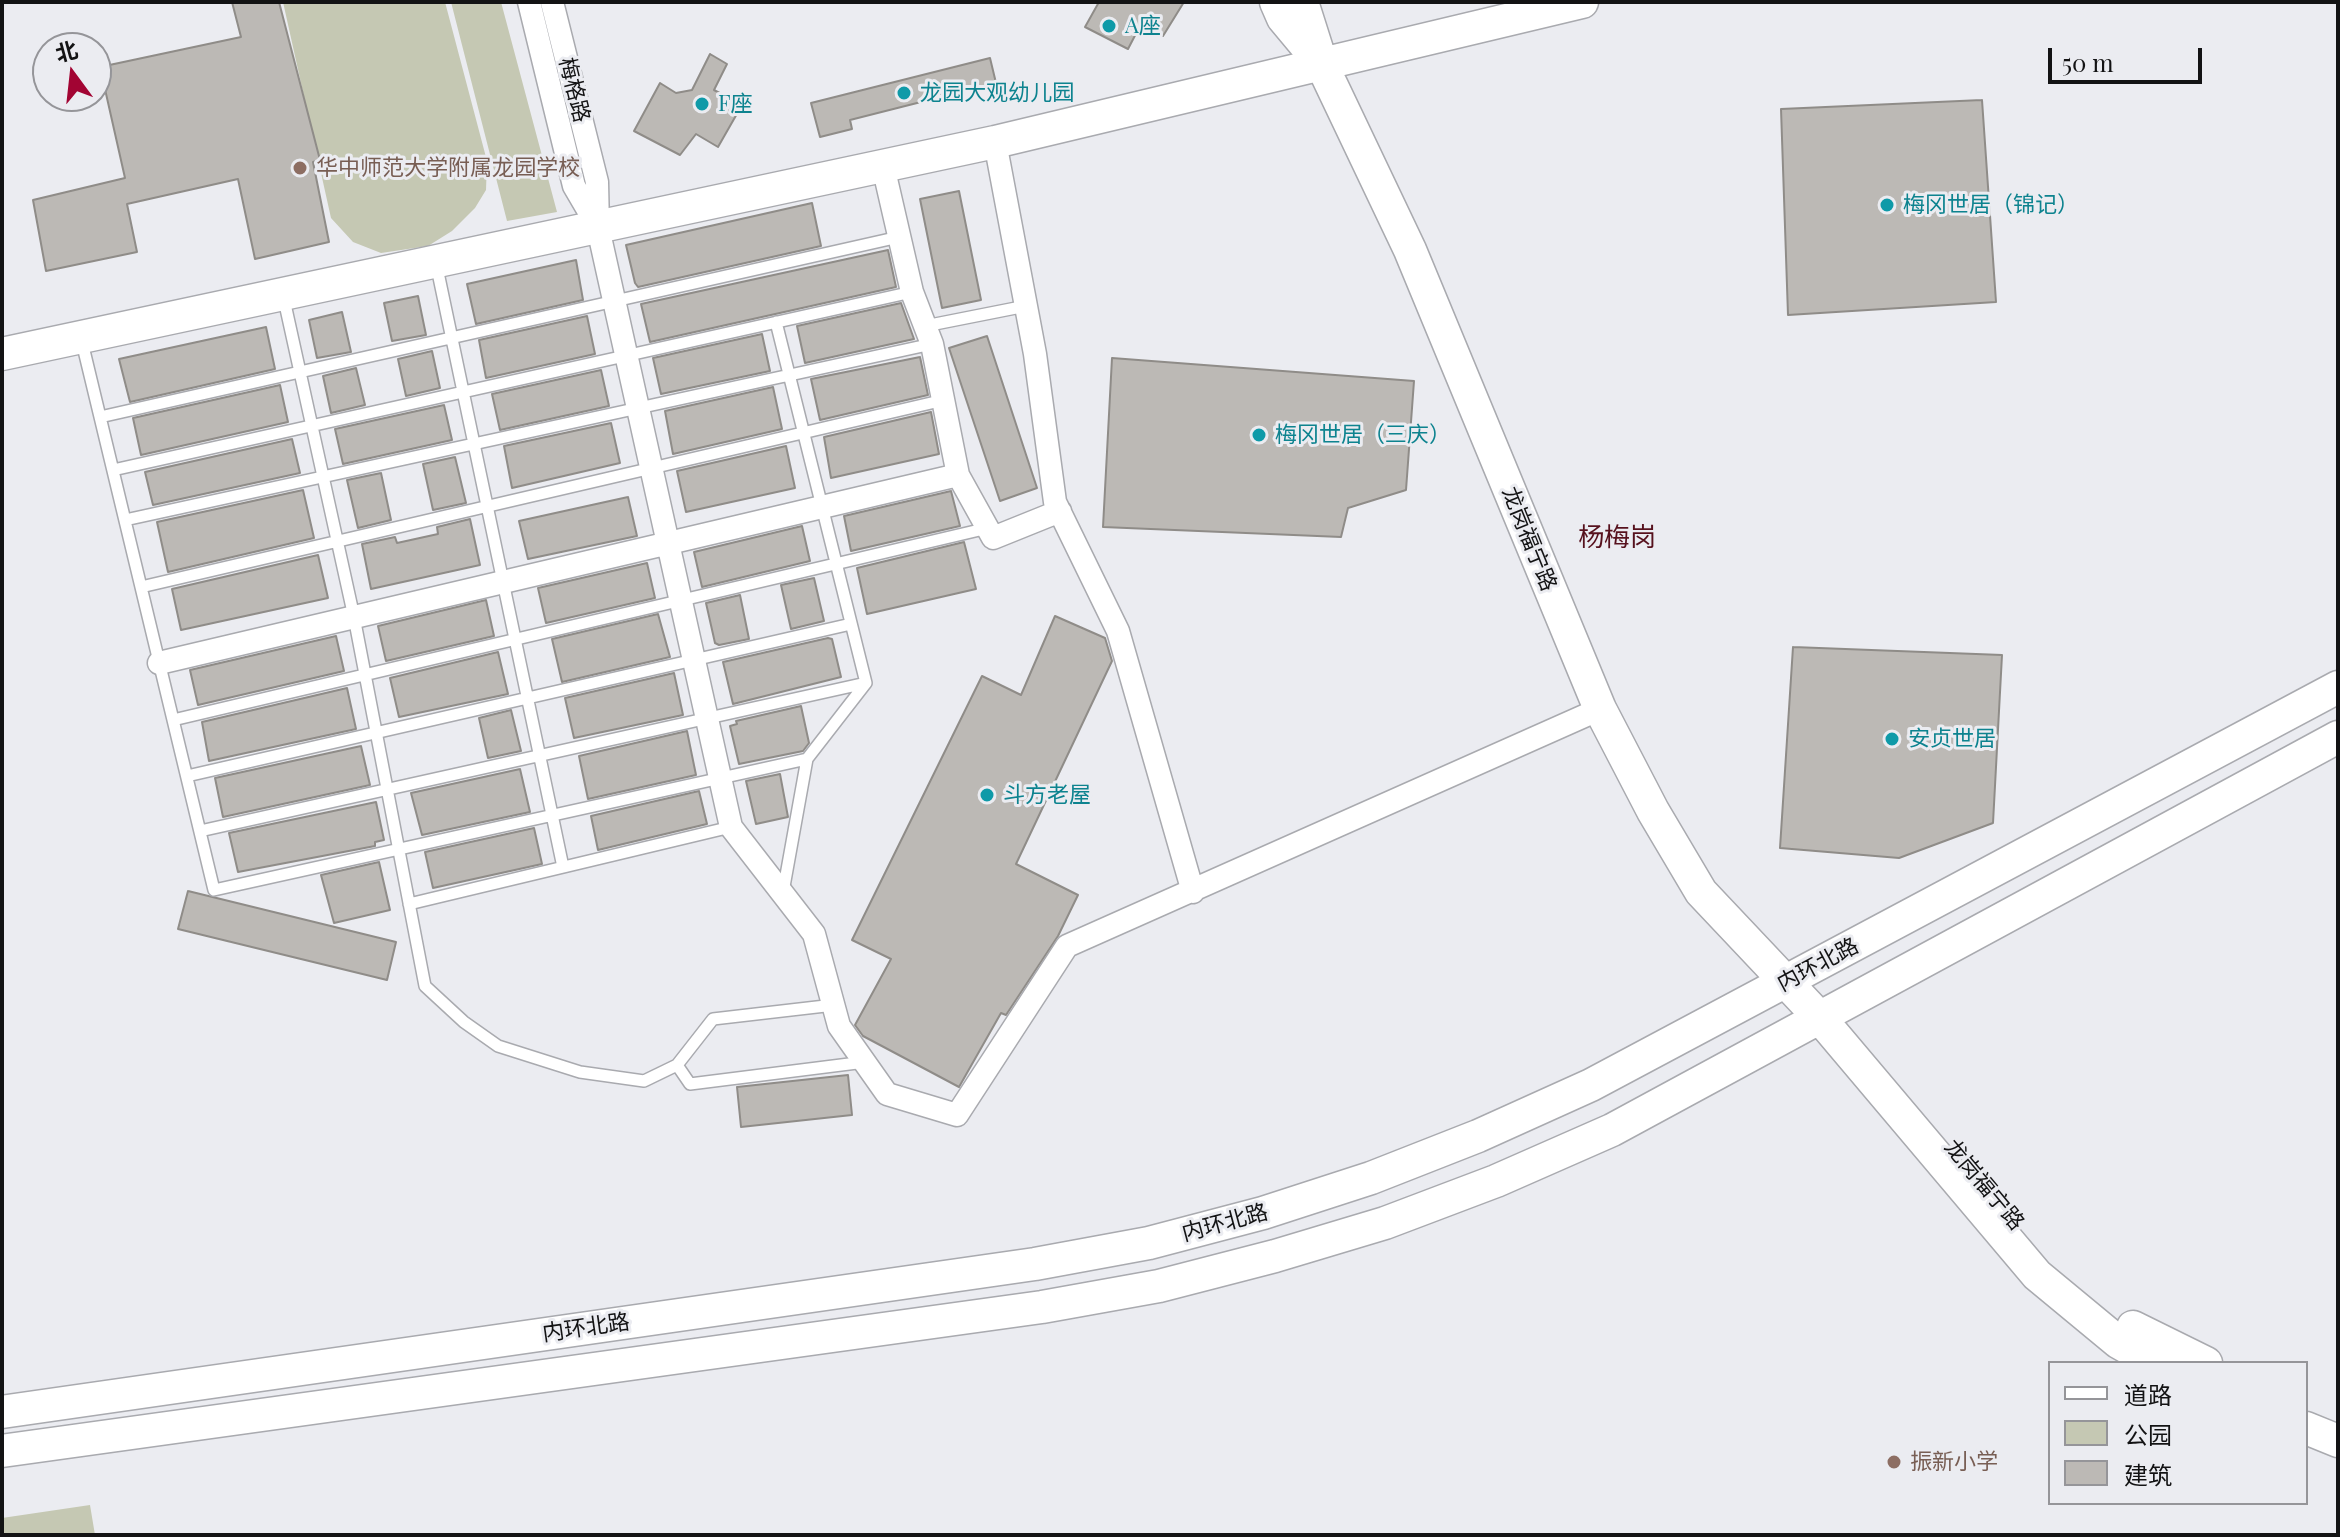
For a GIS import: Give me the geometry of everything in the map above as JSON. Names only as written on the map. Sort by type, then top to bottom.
[{"type":"main road","name":"龙岗福宁路","points":[[1276,2],[1283,18],[1322,65]]},
{"type":"main road","name":"龙岗福宁路","points":[[1302,2],[1322,65],[1410,250],[1600,709],[1653,811],[1701,892],[1784,984],[1828,1014],[2052,1266],[2132,1327],[2202,1361]]},
{"type":"main road","points":[[2,354],[995,142],[1582,2]]},
{"type":"main road","name":"内环北路","points":[[2,1412],[1020,1266],[1149,1243],[1371,1178],[1478,1136],[1591,1085],[2338,687]]},
{"type":"main road","name":"内环北路","points":[[2,1451],[1042,1307],[1159,1286],[1385,1223],[1496,1181],[1612,1130],[2338,737]]},
{"type":"main road","name":"龙岗福宁路","points":[[1828,1014],[2037,1275],[2118,1342],[2151,1361]]},
{"type":"main road","points":[[2308,1407],[2338,1418]]},
{"type":"main road","points":[[2308,1429],[2338,1441]]},
{"type":"street","name":"梅格路","points":[[529,2],[574,186],[598,228]]},
{"type":"street","name":"梅格路","points":[[552,2],[597,182],[598,228]]},
{"type":"street","points":[[995,142],[1026,306],[1055,502],[1118,631],[1193,892]]},
{"type":"street","points":[[883,166],[912,292],[928,335],[944,400],[958,475],[993,538],[1060,511]]},
{"type":"street","points":[[598,228],[731,827],[814,934],[839,1026],[887,1094],[957,1115],[1067,946],[1600,709]]},
{"type":"street","points":[[159,663],[958,475]]},
{"type":"lane","points":[[100,417],[899,237]]},
{"type":"lane","points":[[436,262],[563,867]]},
{"type":"lane","points":[[113,470],[912,292]]},
{"type":"lane","points":[[283,294],[354,617],[425,986],[464,1022],[498,1046],[580,1072],[644,1081],[677,1065],[713,1019],[834,1005]]},
{"type":"lane","points":[[125,520],[789,375],[1026,306]]},
{"type":"lane","points":[[776,322],[866,683]]},
{"type":"lane","points":[[81,337],[214,890],[807,759]]},
{"type":"lane","points":[[141,587],[944,400]]},
{"type":"lane","points":[[173,720],[988,528]]},
{"type":"lane","points":[[187,776],[851,624]]},
{"type":"lane","points":[[200,831],[866,683]]},
{"type":"lane","points":[[783,894],[807,759],[866,683]]},
{"type":"lane","points":[[409,904],[731,827]]},
{"type":"lane","points":[[677,1065],[690,1084],[865,1062]]},
{"type":"green space","points":[[283,2],[445,2],[487,161],[486,190],[475,208],[452,231],[428,246],[381,253],[353,242],[331,218]]},
{"type":"green space","points":[[451,2],[501,2],[557,212],[507,221]]},
{"type":"green space","points":[[90,1505],[95,1535],[2,1535],[2,1518]]},
{"type":"building","points":[[232,2],[279,2],[320,160],[313,162],[329,242],[255,259],[238,179],[127,204],[137,252],[46,271],[33,200],[125,178],[110,112],[112,64],[241,37]]},
{"type":"building","name":"A座","points":[[1099,2],[1184,2],[1163,36],[1141,24],[1128,49],[1085,27]]},
{"type":"building","name":"F座","points":[[710,54],[727,64],[714,90],[742,105],[718,147],[696,134],[680,155],[634,131],[660,83],[676,93],[692,90]]},
{"type":"building","name":"龙园大观幼儿园","points":[[990,58],[996,83],[850,120],[852,129],[820,137],[811,103]]},
{"type":"building","name":"梅冈世居（锦记）","points":[[1982,100],[1996,302],[1788,315],[1781,109]]},
{"type":"building","points":[[959,191],[981,300],[942,308],[920,199]]},
{"type":"building","points":[[812,203],[821,246],[638,287],[635,283],[626,245]]},
{"type":"building","points":[[888,250],[896,287],[650,342],[641,304]]},
{"type":"building","points":[[576,260],[583,300],[476,324],[467,284]]},
{"type":"building","points":[[418,296],[426,335],[392,341],[384,303]]},
{"type":"building","points":[[901,303],[914,339],[805,363],[797,326]]},
{"type":"building","points":[[342,312],[351,352],[317,358],[309,320]]},
{"type":"building","points":[[587,316],[595,354],[486,378],[479,340]]},
{"type":"building","points":[[266,327],[275,369],[130,402],[119,359]]},
{"type":"building","points":[[762,334],[770,371],[661,394],[653,358]]},
{"type":"building","points":[[987,336],[1037,488],[1000,501],[949,348]]},
{"type":"building","points":[[432,351],[440,388],[406,396],[398,359]]},
{"type":"building","points":[[920,357],[928,395],[820,420],[811,379]]},
{"type":"building","name":"梅冈世居（三庆）","points":[[1112,358],[1414,381],[1406,490],[1348,508],[1341,537],[1103,527]]},
{"type":"building","points":[[356,368],[365,405],[331,413],[323,376]]},
{"type":"building","points":[[601,370],[609,406],[500,430],[492,394]]},
{"type":"building","points":[[280,385],[288,422],[141,455],[133,418]]},
{"type":"building","points":[[773,387],[782,429],[673,454],[665,411]]},
{"type":"building","points":[[444,405],[452,440],[343,464],[335,429]]},
{"type":"building","points":[[931,412],[939,454],[831,478],[824,437]]},
{"type":"building","points":[[611,423],[620,463],[512,488],[504,446]]},
{"type":"building","points":[[292,439],[300,473],[153,505],[145,472]]},
{"type":"building","points":[[786,446],[795,488],[686,512],[677,471]]},
{"type":"building","points":[[455,457],[466,503],[433,510],[423,464]]},
{"type":"building","points":[[381,473],[391,520],[358,528],[347,480]]},
{"type":"building","points":[[303,490],[314,538],[168,572],[157,522]]},
{"type":"building","points":[[951,491],[960,526],[851,551],[844,516]]},
{"type":"building","points":[[628,497],[637,536],[528,559],[519,521]]},
{"type":"building","points":[[470,519],[480,565],[371,589],[362,544],[395,537],[397,543],[438,534],[437,527]]},
{"type":"building","points":[[802,526],[810,561],[702,587],[694,552]]},
{"type":"building","points":[[964,542],[976,589],[867,614],[857,568]]},
{"type":"building","points":[[318,555],[328,598],[181,630],[172,589]]},
{"type":"building","points":[[647,563],[655,598],[546,623],[538,588]]},
{"type":"building","points":[[814,578],[824,621],[791,629],[781,585]]},
{"type":"building","points":[[740,595],[749,639],[719,645],[715,643],[706,603]]},
{"type":"building","points":[[486,600],[494,636],[386,661],[378,626]]},
{"type":"building","points":[[658,614],[670,657],[562,682],[552,639]]},
{"type":"building","name":"斗方老屋","points":[[1055,616],[1105,638],[1112,661],[1016,864],[1078,895],[1058,936],[1006,1015],[1001,1013],[959,1087],[863,1036],[855,1025],[891,959],[852,940],[982,676],[1021,695]]},
{"type":"building","points":[[336,636],[344,671],[198,705],[190,670]]},
{"type":"building","points":[[832,639],[841,677],[733,704],[723,662]]},
{"type":"building","name":"安贞世居","points":[[1793,647],[2002,655],[1993,823],[1899,858],[1780,848]]},
{"type":"building","points":[[498,652],[508,694],[399,717],[390,678]]},
{"type":"building","points":[[674,673],[683,715],[574,738],[565,698]]},
{"type":"building","points":[[347,688],[356,729],[209,761],[202,722]]},
{"type":"building","points":[[801,706],[809,743],[803,751],[739,764],[730,726],[737,724],[736,721]]},
{"type":"building","points":[[511,710],[521,751],[488,758],[479,718]]},
{"type":"building","points":[[687,731],[696,775],[588,799],[579,756]]},
{"type":"building","points":[[361,746],[370,785],[223,817],[215,778]]},
{"type":"building","points":[[520,769],[530,812],[422,835],[411,793]]},
{"type":"building","points":[[780,774],[788,817],[756,824],[746,781]]},
{"type":"building","points":[[699,791],[707,824],[598,850],[591,816]]},
{"type":"building","points":[[376,802],[384,840],[375,842],[375,846],[238,872],[229,833]]},
{"type":"building","points":[[534,828],[542,864],[433,888],[425,852]]},
{"type":"building","points":[[379,862],[390,910],[334,923],[321,875]]},
{"type":"building","points":[[188,891],[396,942],[387,980],[178,929]]},
{"type":"building","points":[[848,1075],[852,1115],[741,1127],[737,1087]]},
{"type":"place","name":"A座","points":[[1109,26]]},
{"type":"place","name":"龙园大观幼儿园","points":[[904,93]]},
{"type":"place","name":"F座","points":[[702,104]]},
{"type":"place","name":"华中师范大学附属龙园学校","points":[[300,168]]},
{"type":"place","name":"梅冈世居（锦记）","points":[[1887,205]]},
{"type":"place","name":"梅冈世居（三庆）","points":[[1259,435]]},
{"type":"place","name":"安贞世居","points":[[1892,739]]},
{"type":"place","name":"斗方老屋","points":[[987,795]]},
{"type":"place","name":"振新小学","points":[[1894,1462]]},
{"type":"district","name":"杨梅岗","points":[[1617,538]]}]
